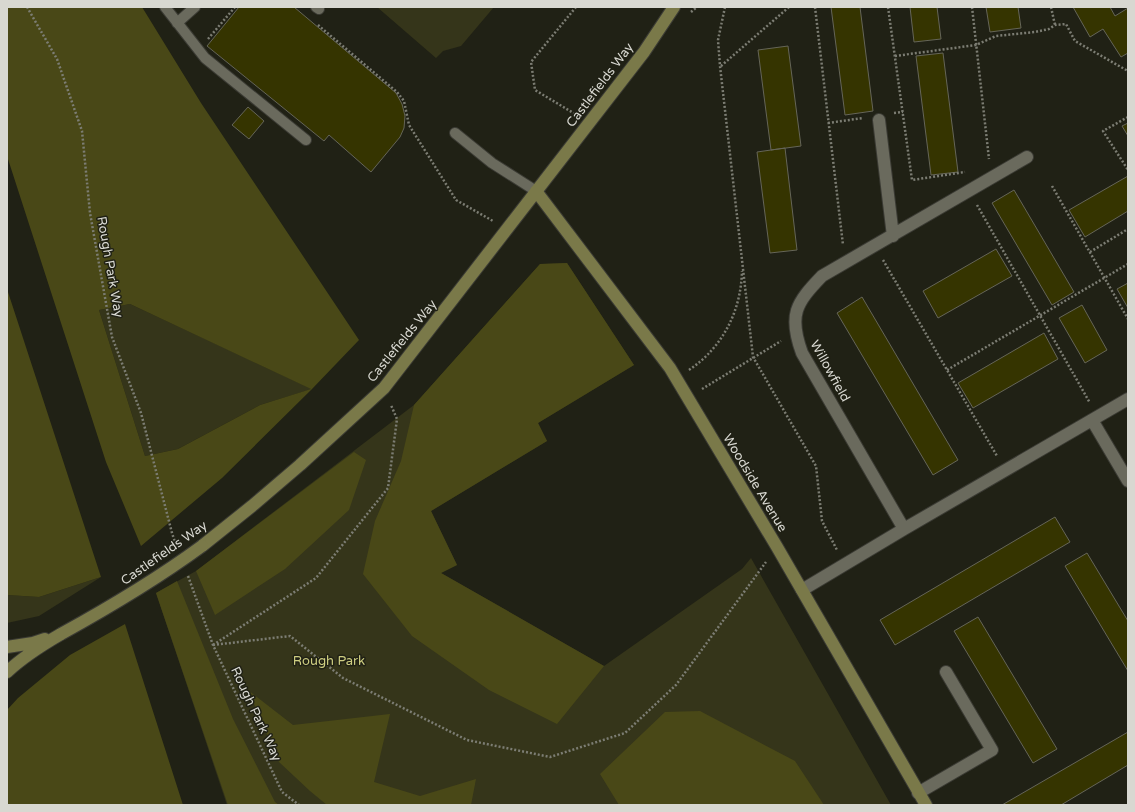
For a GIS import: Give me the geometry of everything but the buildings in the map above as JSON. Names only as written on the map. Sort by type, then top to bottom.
[{"type":"main road","name":"Castlefields Way","points":[[7,672],[35,650],[102,612],[172,568],[202,546],[300,465],[384,388],[644,52],[674,7]]},
{"type":"main road","name":"Woodside Avenue","points":[[536,192],[670,368],[777,546],[926,805]]},
{"type":"main road","name":"Castlefields Way","points":[[7,647],[33,643],[61,634]]},
{"type":"street","points":[[879,120],[893,236]]},
{"type":"street","name":"Willowfield","points":[[904,528],[802,352],[795,336],[795,319],[798,305],[808,291],[822,276],[1027,157]]},
{"type":"street","points":[[802,590],[904,528],[1128,399]]},
{"type":"street","points":[[1095,418],[1128,481]]},
{"type":"street","points":[[918,793],[992,750],[946,672]]},
{"type":"lane","points":[[165,7],[205,58],[306,140]]},
{"type":"lane","points":[[178,23],[195,7]]},
{"type":"lane","points":[[455,133],[492,163],[536,192]]},
{"type":"path","name":"Rough Park Way","points":[[27,7],[57,59],[82,131],[90,213],[112,337],[142,413],[172,533]]},
{"type":"path","points":[[199,50],[235,7]]},
{"type":"path","points":[[576,7],[531,62],[535,90],[589,123]]},
{"type":"path","points":[[725,7],[718,40],[720,66],[753,357],[816,466],[822,521],[845,564]]},
{"type":"path","points":[[720,66],[789,7]]},
{"type":"path","points":[[815,7],[845,263]]},
{"type":"path","points":[[888,7],[912,180],[967,172]]},
{"type":"path","points":[[972,7],[989,160]]},
{"type":"path","points":[[1051,7],[1055,25]]},
{"type":"path","points":[[314,22],[398,92],[404,101],[409,126],[456,200],[507,230]]},
{"type":"path","points":[[895,56],[976,45],[996,36],[1035,32],[1049,29],[1055,25],[1066,24],[1075,41],[1128,71]]},
{"type":"path","points":[[1128,117],[1103,131],[1128,170]]},
{"type":"path","points":[[1052,186],[1128,319]]},
{"type":"path","points":[[969,191],[1040,316],[1095,418]]},
{"type":"path","points":[[1090,252],[1128,229]]},
{"type":"path","points":[[875,246],[1005,471]]},
{"type":"path","points":[[676,378],[710,354],[730,323],[737,305],[742,285],[742,260]]},
{"type":"path","points":[[947,370],[1128,264]]},
{"type":"path","points":[[687,397],[795,332]]},
{"type":"path","points":[[213,645],[316,578],[388,488],[397,419],[384,388]]},
{"type":"path","points":[[213,645],[290,636],[343,678],[467,740],[550,757],[625,733],[637,722],[676,685],[777,546]]},
{"type":"path","name":"Rough Park Way","points":[[205,624],[213,645],[282,792],[299,805]]},
{"type":"green space","points":[[377,7],[494,7],[461,46],[443,51],[436,58]]},
{"type":"green space","name":"Rough Park","points":[[567,263],[634,365],[538,423],[547,441],[431,511],[457,565],[441,573],[604,666],[742,569],[751,558],[891,805],[227,805],[156,593],[196,571],[414,405],[540,264]]},
{"type":"green space","points":[[130,304],[312,389],[260,405],[178,449],[145,456],[99,310]]},
{"type":"green space","points":[[101,577],[39,616],[7,623],[7,595],[39,597]]},
{"type":"shaded area","points":[[7,7],[142,7],[201,103],[359,340],[312,389],[222,478],[141,546],[106,462],[7,156]],"holes":[[[130,304],[311,389],[260,405],[178,449],[145,456],[99,310]]]},
{"type":"shaded area","points":[[567,263],[634,365],[538,423],[547,441],[431,511],[457,565],[441,573],[604,666],[557,724],[489,690],[412,636],[363,574],[375,521],[401,461],[414,405],[540,264]]},
{"type":"shaded area","points":[[7,289],[101,577],[39,597],[7,595]]},
{"type":"shaded area","points":[[354,452],[366,460],[349,510],[285,569],[215,615],[196,571]]},
{"type":"shaded area","points":[[177,581],[233,719],[275,802],[279,805],[228,805],[156,593]]},
{"type":"shaded area","points":[[125,624],[183,805],[7,805],[7,710],[18,698],[70,655]]},
{"type":"shaded area","points":[[248,690],[293,725],[390,714],[374,782],[420,796],[476,779],[471,805],[327,805],[279,762]]},
{"type":"shaded area","points":[[700,711],[795,761],[824,805],[619,805],[600,774],[665,712]]}]
